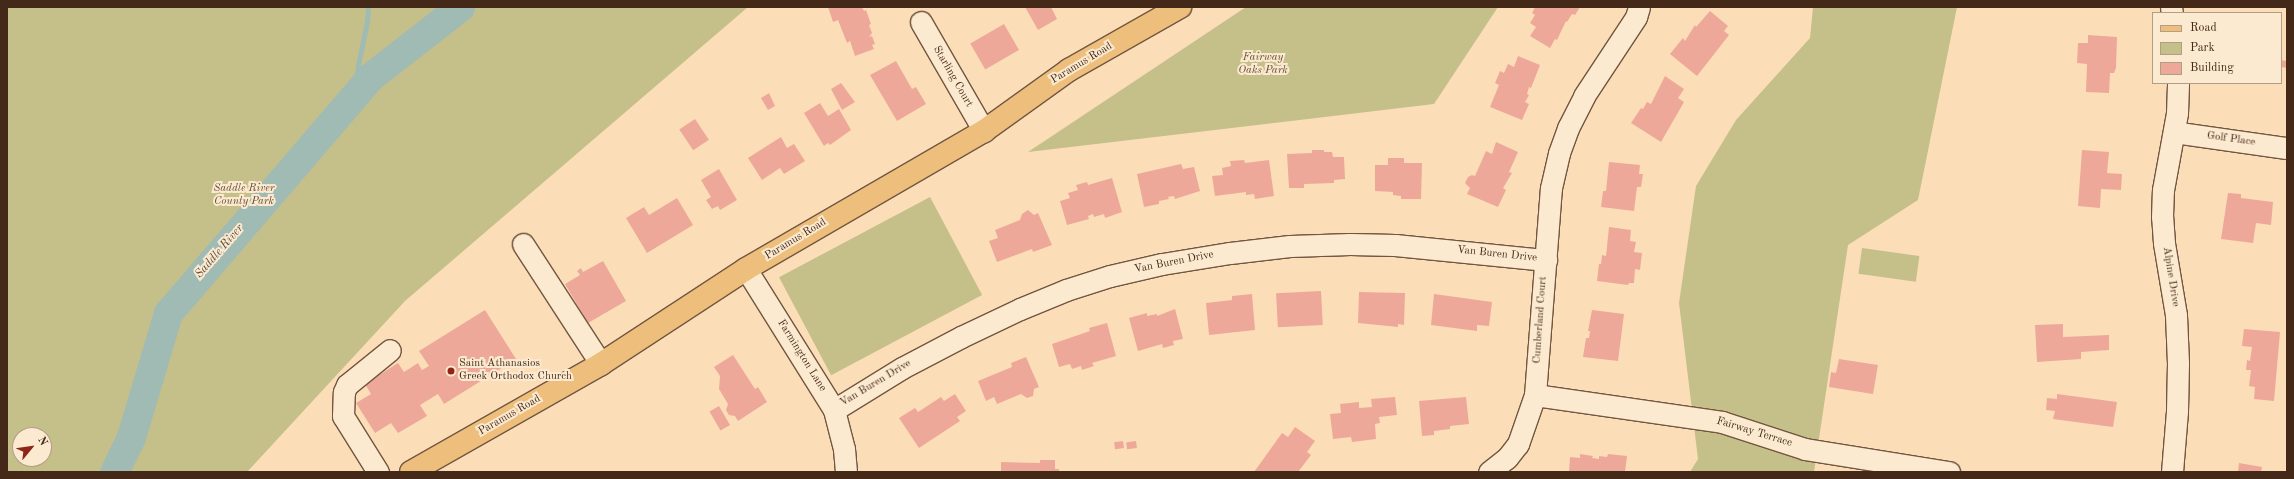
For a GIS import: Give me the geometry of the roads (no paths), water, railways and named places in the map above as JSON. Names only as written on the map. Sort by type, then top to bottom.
[{"type":"main road","name":"Paramus Road","points":[[412,472],[601,364],[746,269],[984,131],[1069,70],[1180,7]]},
{"type":"street","name":"Cumberland Court","points":[[1489,472],[1507,458],[1518,444],[1535,395],[1551,188],[1559,153],[1568,128],[1584,96],[1636,17],[1638,7]]},
{"type":"street","name":"Starling Court","points":[[921,22],[984,131]]},
{"type":"street","name":"Alpine Drive","points":[[2172,472],[2177,411],[2178,363],[2176,316],[2164,243],[2162,217],[2164,190],[2174,132],[2178,84]]},
{"type":"street","name":"Golf Place","points":[[2174,132],[2287,148]]},
{"type":"street","points":[[523,244],[601,364]]},
{"type":"street","name":"Van Buren Drive","points":[[834,410],[915,361],[1020,309],[1066,290],[1110,276],[1162,264],[1260,249],[1350,244],[1395,245],[1546,260]]},
{"type":"street","name":"Farmington Lane","points":[[746,269],[834,410],[844,449],[846,472]]},
{"type":"street","points":[[378,472],[343,416],[344,392],[347,385],[390,350]]},
{"type":"street","name":"Fairway Terrace","points":[[1535,395],[1722,422],[1804,449],[1949,472]]},
{"type":"waterway","points":[[355,94],[358,65],[367,22],[368,7]]},
{"type":"waterway","name":"Saddle River","points":[[114,472],[131,437],[168,313],[370,77],[460,7]]},
{"type":"place","name":"Saint Athanasios Greek Orthodox Church","points":[[451,371]]},
{"type":"park label","name":"Fairway Oaks Park","points":[[1263,65]]},
{"type":"park label","name":"Saddle River County Park","points":[[244,196]]}]
